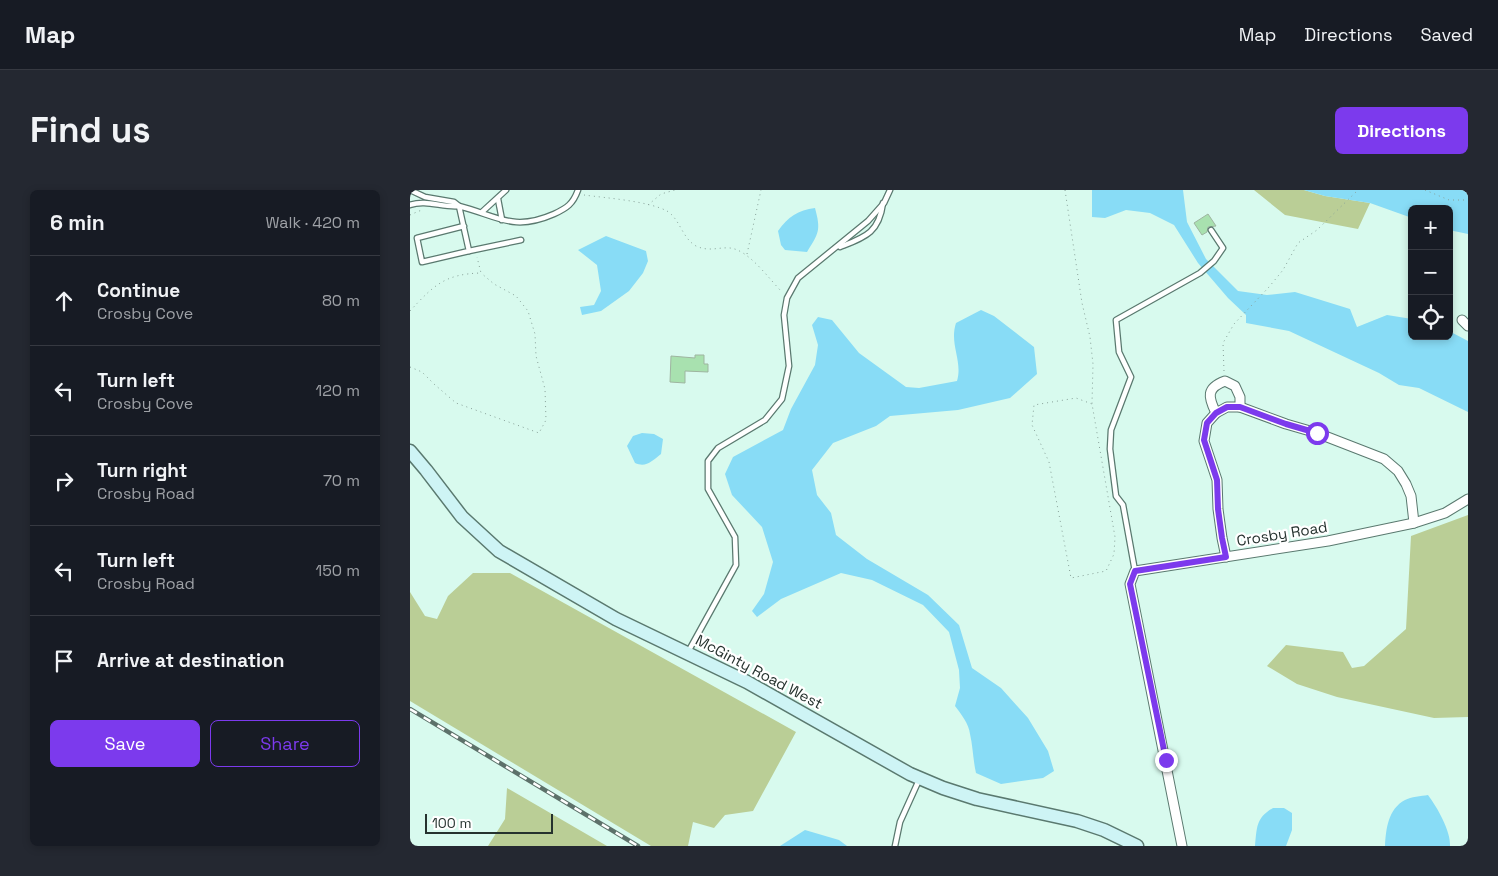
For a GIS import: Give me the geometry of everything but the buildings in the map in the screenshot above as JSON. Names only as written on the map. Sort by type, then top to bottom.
[{"type":"main road","name":"McGinty Road West","points":[[410,451],[462,517],[498,551],[616,619],[748,682],[878,758],[919,778],[977,799],[1077,820],[1104,830],[1137,846]]},
{"type":"street","points":[[1216,413],[1211,402],[1210,392],[1214,385],[1225,381],[1235,386],[1240,397],[1240,407]]},
{"type":"street","points":[[1226,557],[1218,509],[1217,480],[1204,440],[1207,423],[1216,413],[1227,407],[1240,407],[1317,433],[1384,459],[1398,471],[1406,484],[1411,496],[1414,523]]},
{"type":"street","name":"Crosby Road","points":[[1135,571],[1328,540],[1414,523],[1445,513],[1468,499]]},
{"type":"street","points":[[1135,571],[1130,584],[1182,846]]},
{"type":"lane","points":[[410,190],[425,197],[454,202],[459,206],[469,251]]},
{"type":"lane","points":[[482,212],[506,190]]},
{"type":"lane","points":[[410,205],[420,202],[450,207],[459,206],[517,223],[539,220],[568,207],[578,190]]},
{"type":"lane","points":[[836,248],[864,238],[875,227],[881,218],[884,203],[890,190]]},
{"type":"lane","points":[[498,199],[502,220]]},
{"type":"lane","points":[[687,653],[736,565],[735,537],[708,489],[708,461],[718,448],[766,420],[782,399],[789,366],[784,315],[788,298],[798,278],[868,221],[884,203]]},
{"type":"lane","points":[[464,226],[417,238],[422,262],[521,240]]},
{"type":"lane","points":[[1135,571],[1123,505],[1116,496],[1110,449],[1111,430],[1131,377],[1119,352],[1116,320],[1200,273],[1214,261],[1223,248],[1211,230]]},
{"type":"lane","points":[[894,846],[900,822],[919,778]]},
{"type":"path","points":[[648,205],[661,194],[675,190]]},
{"type":"path","points":[[747,255],[761,190]]},
{"type":"path","points":[[1065,190],[1082,303],[1090,338],[1093,364],[1092,404],[1115,537],[1114,554],[1106,570],[1071,578],[1049,462],[1032,425],[1034,405],[1076,398],[1092,404]]},
{"type":"path","points":[[1225,381],[1223,343],[1234,324],[1283,270],[1298,243],[1317,230],[1358,190]]},
{"type":"path","points":[[1425,190],[1449,200],[1468,200]]},
{"type":"path","points":[[584,195],[648,205],[667,212],[676,220],[684,235],[696,245],[711,250],[731,248],[747,255],[788,298]]},
{"type":"path","points":[[410,367],[422,372],[456,402],[539,433],[546,420],[545,389],[536,356],[535,334],[528,312],[516,296],[494,284],[481,273],[475,250]]},
{"type":"path","points":[[410,311],[439,283],[462,273],[481,273]]},
{"type":"green space","points":[[1254,190],[1304,190],[1325,196],[1370,203],[1358,229],[1285,215]]},
{"type":"green space","points":[[1468,515],[1468,717],[1434,718],[1337,697],[1297,684],[1267,666],[1286,645],[1343,652],[1352,668],[1364,666],[1406,629],[1411,536]]},
{"type":"green space","points":[[473,573],[510,573],[796,732],[753,811],[725,815],[714,828],[693,822],[688,846],[651,846],[410,701],[410,592],[425,616],[437,619],[448,596]]},
{"type":"green space","points":[[507,788],[607,846],[488,846],[505,819]]},
{"type":"water","points":[[1092,190],[1183,190],[1187,222],[1206,259],[1238,291],[1267,295],[1295,292],[1350,309],[1357,327],[1387,315],[1408,318],[1408,340],[1453,340],[1453,333],[1468,341],[1468,412],[1419,388],[1399,385],[1379,373],[1289,331],[1246,323],[1246,315],[1228,298],[1198,263],[1174,225],[1150,213],[1126,210],[1105,218],[1092,217]]},
{"type":"water","points":[[1304,190],[1468,190],[1468,234],[1453,231],[1453,205],[1408,205],[1408,217],[1370,203],[1325,196]]},
{"type":"water","points":[[815,208],[818,231],[807,252],[785,250],[781,245],[778,231],[794,215],[803,210]]},
{"type":"water","points":[[606,236],[646,251],[648,261],[643,273],[629,291],[601,311],[582,315],[580,307],[594,305],[601,291],[597,265],[578,250]]},
{"type":"water","points":[[981,310],[994,316],[1034,347],[1037,374],[1010,398],[958,410],[890,416],[876,426],[833,443],[812,470],[817,495],[831,513],[836,535],[867,559],[928,595],[959,625],[972,668],[1001,688],[1028,718],[1048,751],[1054,771],[1043,778],[1001,784],[976,773],[969,730],[955,706],[960,688],[959,670],[949,632],[923,605],[872,580],[841,573],[781,599],[757,617],[752,611],[764,594],[773,562],[762,527],[732,495],[725,474],[733,457],[783,430],[791,409],[815,365],[818,345],[812,325],[818,317],[832,320],[859,353],[906,387],[919,388],[957,381],[958,366],[954,338],[956,323]]},
{"type":"water","points":[[642,433],[654,434],[663,439],[661,454],[649,463],[642,465],[635,463],[627,446],[633,436]]},
{"type":"water","points":[[1428,795],[1446,826],[1450,846],[1385,846],[1387,826],[1391,814],[1399,804],[1407,799]]},
{"type":"water","points":[[1273,808],[1284,808],[1292,813],[1292,830],[1286,846],[1255,846],[1260,819]]},
{"type":"water","points":[[805,830],[839,840],[847,846],[780,846]]},
{"type":"railway","points":[[410,709],[638,846]]},
{"type":"route","points":[[1166,760],[1130,584],[1135,571],[1226,557],[1218,509],[1217,480],[1204,440],[1207,423],[1216,413],[1227,407],[1240,407],[1317,433]]}]
